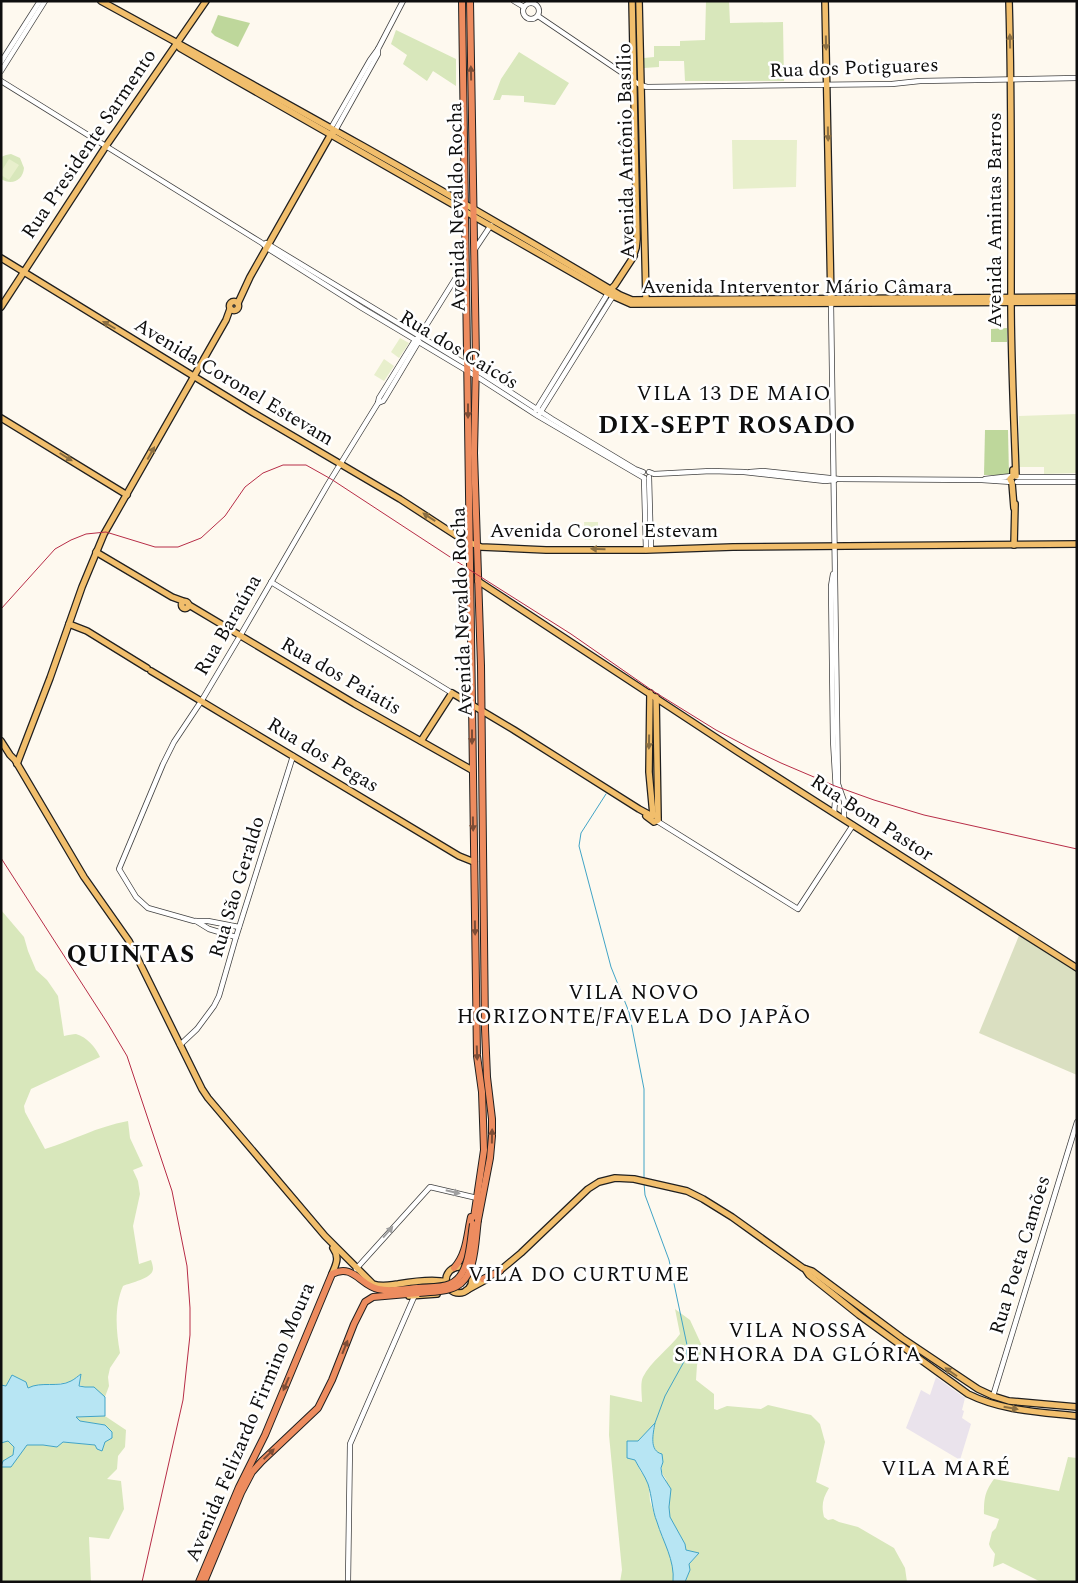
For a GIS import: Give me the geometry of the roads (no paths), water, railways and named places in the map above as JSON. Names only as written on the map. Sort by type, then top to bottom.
[{"type":"highway","name":"Avenida Nevaldo Rocha","points":[[462,1],[467,369],[473,545],[478,581],[486,1056],[492,1136],[484,1191],[475,1222]]},
{"type":"highway","name":"Avenida Nevaldo Rocha","points":[[470,1],[476,373],[472,770],[477,1056],[485,1138],[476,1201]]},
{"type":"highway","points":[[474,862],[480,865],[484,908]]},
{"type":"highway","points":[[471,1275],[484,1206],[484,1191]]},
{"type":"highway","points":[[332,1274],[341,1270],[347,1271],[370,1286],[379,1289],[417,1293],[458,1280],[466,1265],[475,1222],[476,1201]]},
{"type":"highway","points":[[452,1270],[459,1262],[464,1250],[471,1215],[476,1201]]},
{"type":"highway","points":[[483,1279],[500,1271]]},
{"type":"highway","name":"Avenida Felizardo Firmino Moura","points":[[199,1582],[242,1481],[265,1435],[332,1274]]},
{"type":"highway","points":[[379,1289],[407,1286]]},
{"type":"highway","name":"Avenida Felizardo Firmino Moura","points":[[204,1582],[252,1472],[262,1460],[318,1408],[365,1302],[373,1297],[417,1293]]},
{"type":"main road","name":"Avenida Interventor Mário Câmara","points":[[101,1],[176,43],[180,48],[332,131],[474,213],[553,255],[612,291],[626,302],[635,304],[714,301]]},
{"type":"main road","name":"Rua Presidente Sarmento","points":[[1,307],[106,146],[206,1]]},
{"type":"main road","name":"Avenida Antônio Basílio","points":[[632,1],[637,244],[633,257]]},
{"type":"main road","name":"Avenida Antônio Basílio","points":[[639,1],[646,300]]},
{"type":"main road","points":[[825,1],[831,300]]},
{"type":"main road","name":"Avenida Amintas Barros","points":[[1009,1],[1014,545]]},
{"type":"main road","points":[[18,767],[20,755],[104,534],[226,320],[232,310],[238,309],[236,302],[266,245],[332,131]]},
{"type":"main road","name":"Avenida Interventor Mário Câmara","points":[[474,213],[491,225],[632,300],[1011,299],[1077,297]]},
{"type":"main road","points":[[612,291],[644,242]]},
{"type":"main road","name":"Avenida Coronel Estevam","points":[[1,258],[473,545],[486,548],[509,549],[649,550],[733,547],[1077,544]]},
{"type":"main road","name":"Avenida Interventor Mário Câmara","points":[[1011,299],[1077,302]]},
{"type":"main road","points":[[1,418],[127,495]]},
{"type":"main road","name":"Rua dos Paiatis","points":[[96,552],[472,770]]},
{"type":"main road","name":"Rua Bom Pastor","points":[[478,581],[738,752],[1077,968]]},
{"type":"main road","name":"Rua dos Pegas","points":[[69,624],[87,631],[464,859],[474,862]]},
{"type":"main road","points":[[421,741],[452,693],[639,810],[655,818]]},
{"type":"main road","points":[[650,693],[649,772],[655,818]]},
{"type":"main road","points":[[655,818],[656,697]]},
{"type":"main road","points":[[1,741],[84,877],[129,941],[208,1098],[325,1236],[356,1269],[374,1284],[379,1286],[434,1280],[446,1282]]},
{"type":"main road","points":[[12,757],[20,755]]},
{"type":"main road","points":[[417,1293],[462,1293],[480,1284],[500,1271],[521,1253],[588,1189],[599,1182],[615,1178],[634,1180],[687,1192],[703,1199],[805,1269],[812,1271],[970,1385],[993,1396],[1010,1401],[1077,1408]]},
{"type":"main road","points":[[325,1236],[336,1252],[338,1260],[332,1274]]},
{"type":"main road","points":[[428,1281],[462,1267],[478,1278],[500,1271]]},
{"type":"main road","points":[[805,1269],[809,1275],[859,1315],[968,1394],[980,1400],[1010,1409],[1077,1416]]},
{"type":"main road","points":[[446,1282],[452,1270]]},
{"type":"main road","points":[[467,1290],[472,1281],[471,1275]]},
{"type":"main road","points":[[446,1282],[449,1288],[455,1292]]},
{"type":"main road","points":[[1056,1414],[1058,1406]]},
{"type":"street","points":[[29,22],[40,1]]},
{"type":"street","points":[[1,62],[45,1]]},
{"type":"street","points":[[332,131],[378,54],[378,49],[403,1]]},
{"type":"street","points":[[514,1],[524,7]]},
{"type":"street","points":[[528,3],[535,4],[539,9],[538,16],[528,19],[524,15],[524,7],[528,3]]},
{"type":"street","points":[[538,16],[640,85]]},
{"type":"street","points":[[1,71],[13,47]]},
{"type":"street","name":"Rua dos Potiguares","points":[[640,85],[647,87],[892,84],[920,81],[1077,78]]},
{"type":"street","name":"Rua dos Caicós","points":[[1,79],[418,340],[476,373],[537,413],[635,469],[643,472],[646,471],[648,476]]},
{"type":"street","points":[[474,249],[491,225]]},
{"type":"street","name":"Rua Baraúna","points":[[194,921],[145,907],[133,893],[119,869],[168,753],[202,700],[340,464],[378,403],[378,398],[418,340],[466,262]]},
{"type":"street","points":[[537,413],[612,291]]},
{"type":"street","points":[[831,300],[838,784],[844,801],[844,818]]},
{"type":"street","name":"Rua dos Caicós","points":[[551,421],[648,476]]},
{"type":"street","points":[[649,550],[648,476],[711,471],[763,471],[833,479],[982,480],[1077,477]]},
{"type":"street","points":[[1014,479],[1077,482]]},
{"type":"street","points":[[834,570],[831,586],[833,740],[836,791],[834,813]]},
{"type":"street","points":[[271,582],[452,693]]},
{"type":"street","name":"Rua São Geraldo","points":[[180,1045],[196,1029],[216,1002],[224,982],[239,927],[293,756]]},
{"type":"street","points":[[655,818],[667,828],[798,909],[853,825]]},
{"type":"street","points":[[194,921],[208,920],[239,927]]},
{"type":"street","points":[[194,921],[209,929],[236,937]]},
{"type":"street","name":"Rua Poeta Camões","points":[[993,1396],[1077,1122]]},
{"type":"street","points":[[356,1269],[430,1186],[476,1201]]},
{"type":"street","points":[[348,1582],[350,1444],[417,1293]]},
{"type":"water","points":[[81,1374],[79,1386],[94,1387],[105,1397],[105,1416],[76,1417],[80,1421],[105,1425],[112,1432],[112,1438],[105,1442],[102,1451],[97,1449],[95,1445],[63,1442],[57,1447],[27,1445],[11,1467],[1,1467],[3,1461],[13,1455],[14,1447],[8,1441],[1,1443],[1,1385],[6,1386],[12,1375],[26,1382],[28,1388],[38,1385],[66,1383]]},
{"type":"water","points":[[655,1423],[654,1446],[662,1454],[662,1475],[671,1489],[670,1517],[685,1544],[686,1550],[699,1553],[689,1564],[690,1570],[685,1582],[673,1582],[672,1566],[655,1517],[648,1484],[635,1460],[627,1458],[627,1441],[638,1441]]},
{"type":"waterway","points":[[606,794],[581,833],[579,846],[611,967],[629,1012],[644,1089],[644,1179]]},
{"type":"waterway","points":[[644,1183],[645,1195],[669,1260],[687,1345],[686,1358],[665,1396],[655,1423]]},
{"type":"tunnel","points":[[458,1284],[483,1279]]},
{"type":"tram line","points":[[1,609],[55,549],[71,540],[86,534],[106,532],[155,547],[178,547],[201,538],[225,516],[245,487],[263,473],[283,465],[306,465],[331,479],[571,634],[653,691],[716,730],[750,748],[835,786],[874,800],[924,815],[1077,849]]},
{"type":"tram line","points":[[1,858],[127,1056],[172,1191],[187,1266],[190,1335],[183,1400],[142,1582]]},
{"type":"district","name":"VILA 13 DE MAIO","points":[[734,394]]},
{"type":"district","name":"DIX-SEPT ROSADO","points":[[727,426]]},
{"type":"district","name":"QUINTAS","points":[[131,955]]},
{"type":"district","name":"VILA NOVO HORIZONTE/FAVELA DO JAPÃO","points":[[634,1005]]},
{"type":"district","name":"VILA DO CURTUME","points":[[579,1275]]},
{"type":"district","name":"VILA NOSSA SENHORA DA GLÓRIA","points":[[798,1343]]},
{"type":"district","name":"VILA MARÉ","points":[[946,1469]]}]
